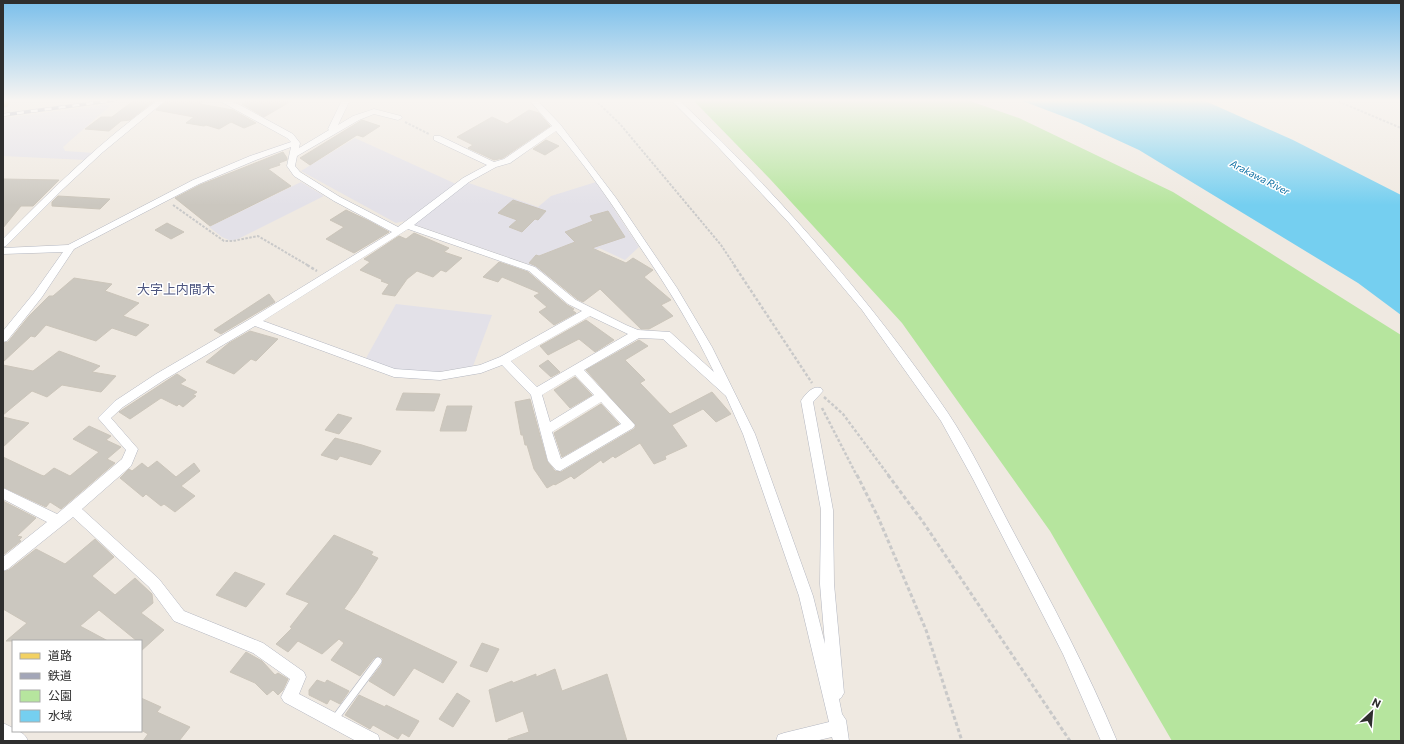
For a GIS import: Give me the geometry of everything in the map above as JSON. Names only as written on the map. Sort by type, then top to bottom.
[{"type":"street","points":[[3,244],[72,174],[119,135]]},
{"type":"street","points":[[288,135],[296,143]]},
{"type":"street","points":[[294,155],[329,135]]},
{"type":"street","points":[[3,565],[73,509],[127,462],[132,449],[104,418],[119,404],[160,377],[254,322],[403,229],[466,180],[492,165],[507,161],[545,135]]},
{"type":"street","points":[[564,135],[603,185],[666,278],[715,360],[749,434],[806,596],[840,734]]},
{"type":"street","points":[[710,135],[744,168],[797,226],[870,314],[945,418],[977,475],[1068,649],[1109,741]]},
{"type":"street","points":[[437,138],[492,165]]},
{"type":"street","points":[[296,143],[291,166],[297,174],[337,199],[403,229],[532,269],[572,302],[622,328],[637,334],[666,335],[730,393]]},
{"type":"street","points":[[3,251],[62,249],[71,247],[196,182],[253,158],[296,143]]},
{"type":"street","points":[[3,338],[38,295],[71,247]]},
{"type":"street","points":[[254,322],[394,373],[440,376],[481,369],[504,360],[589,312]]},
{"type":"street","points":[[536,393],[637,334]]},
{"type":"street","points":[[504,360],[536,393],[554,461],[560,466],[629,424],[576,369]]},
{"type":"street","points":[[817,391],[807,401],[827,510],[827,584],[840,734]]},
{"type":"street","points":[[546,430],[602,396]]},
{"type":"street","points":[[3,493],[58,521]]},
{"type":"street","points":[[73,509],[154,583],[179,616],[258,648],[299,677],[289,697],[372,741]]},
{"type":"street","points":[[3,731],[20,741]]},
{"type":"street","points":[[784,741],[840,734]]},
{"type":"lane","points":[[334,720],[378,660]]},
{"type":"path","points":[[431,135],[437,138]]},
{"type":"path","points":[[629,135],[721,245],[817,391],[843,414],[923,522],[1070,741]]},
{"type":"path","points":[[164,199],[224,241],[233,243],[248,236],[260,236],[327,277]]},
{"type":"path","points":[[817,391],[821,406],[878,517],[923,623],[962,741]]},
{"type":"shaded area","points":[[3,135],[77,135],[63,147],[65,151],[95,153],[86,160],[3,156]]},
{"type":"shaded area","points":[[355,138],[456,184],[405,221],[396,223],[301,171]]},
{"type":"shaded area","points":[[301,182],[324,196],[238,239],[231,241],[222,237],[209,227]]},
{"type":"shaded area","points":[[466,182],[538,207],[551,196],[596,182],[639,247],[625,260],[599,248],[554,281],[534,266],[413,224]]},
{"type":"shaded area","points":[[396,304],[492,315],[473,366],[437,372],[396,370],[365,360]]},
{"type":"green space","points":[[727,135],[1054,135],[1173,192],[1401,335],[1401,741],[1172,741],[1050,531],[902,323],[770,179]]},
{"type":"water","name":"Arakawa River","points":[[1106,135],[1281,135],[1401,195],[1401,315],[1358,283],[1139,150]]},
{"type":"building","points":[[338,135],[367,135],[363,137],[357,135],[310,165],[300,158]]},
{"type":"building","points":[[461,135],[537,135],[503,158],[494,160],[468,148],[473,145],[457,137]]},
{"type":"building","points":[[546,140],[559,146],[545,155],[533,149]]},
{"type":"building","points":[[283,152],[287,160],[279,163],[280,165],[268,169],[291,186],[210,226],[175,198],[200,185]]},
{"type":"building","points":[[3,179],[59,180],[33,206],[21,206],[3,228]]},
{"type":"building","points":[[58,196],[110,199],[100,209],[52,206],[52,202]]},
{"type":"building","points":[[513,200],[546,211],[538,220],[535,219],[522,232],[509,227],[517,220],[498,213]]},
{"type":"building","points":[[346,210],[389,232],[354,253],[326,239],[344,227],[330,220]]},
{"type":"building","points":[[608,211],[625,237],[592,248],[626,263],[633,258],[653,270],[644,277],[671,300],[661,305],[673,316],[649,329],[641,329],[600,289],[583,302],[577,299],[536,266],[529,263],[536,255],[539,256],[575,242],[565,232],[593,221],[590,216]]},
{"type":"building","points":[[167,223],[184,232],[171,239],[155,230]]},
{"type":"building","points":[[414,233],[449,248],[444,252],[462,258],[446,272],[441,270],[433,277],[417,271],[407,279],[395,296],[382,294],[389,284],[360,270],[370,262],[364,259],[399,236],[406,239]]},
{"type":"building","points":[[499,262],[528,272],[567,305],[574,309],[572,310],[576,313],[554,325],[539,312],[547,307],[534,296],[540,293],[502,277],[498,282],[483,277]]},
{"type":"building","points":[[74,278],[112,284],[105,291],[139,303],[123,316],[149,325],[136,336],[112,328],[96,341],[46,325],[35,337],[31,336],[3,362],[3,343],[8,342],[29,316],[49,296],[53,296]]},
{"type":"building","points":[[269,294],[275,302],[221,334],[214,330]]},
{"type":"building","points":[[586,320],[614,340],[595,352],[579,339],[548,355],[540,346]]},
{"type":"building","points":[[250,331],[278,339],[256,361],[251,359],[234,374],[206,362],[229,343]]},
{"type":"building","points":[[639,340],[648,346],[625,360],[645,380],[640,383],[670,414],[712,392],[731,414],[716,422],[703,409],[672,425],[687,446],[665,456],[666,459],[654,464],[640,443],[615,458],[613,456],[603,463],[601,460],[574,479],[571,476],[547,488],[534,469],[527,445],[525,445],[523,435],[521,435],[515,402],[530,399],[547,461],[555,471],[561,472],[634,429],[636,426],[586,370]]},
{"type":"building","points":[[59,351],[100,366],[92,372],[116,376],[101,392],[62,385],[47,397],[32,391],[3,415],[3,365],[33,371]]},
{"type":"building","points":[[548,360],[560,372],[551,377],[539,366]]},
{"type":"building","points":[[177,374],[186,380],[180,384],[197,392],[193,395],[196,396],[183,407],[179,404],[177,406],[161,398],[130,419],[119,412]]},
{"type":"building","points":[[575,377],[592,395],[570,408],[554,390]]},
{"type":"building","points":[[403,393],[440,394],[434,411],[396,410]]},
{"type":"building","points":[[601,404],[619,424],[562,457],[554,433]]},
{"type":"building","points":[[447,406],[472,406],[466,431],[440,431]]},
{"type":"building","points":[[338,414],[352,418],[339,434],[325,430]]},
{"type":"building","points":[[3,417],[29,423],[3,447]]},
{"type":"building","points":[[89,426],[111,436],[106,440],[121,447],[107,459],[115,463],[61,509],[50,502],[46,507],[3,487],[3,457],[44,476],[54,468],[70,476],[99,452],[73,439]]},
{"type":"building","points":[[335,438],[381,451],[371,465],[340,456],[337,460],[321,455]]},
{"type":"building","points":[[157,461],[176,477],[194,463],[200,471],[181,486],[195,496],[175,512],[164,504],[161,506],[146,494],[143,497],[120,478],[129,469],[132,471],[142,463],[148,468]]},
{"type":"building","points":[[3,501],[36,518],[17,536],[22,537],[19,540],[21,541],[3,555]]},
{"type":"building","points":[[334,535],[373,552],[371,555],[378,558],[344,609],[457,662],[443,683],[414,668],[394,696],[369,681],[382,664],[383,659],[381,657],[374,658],[360,676],[331,660],[344,643],[339,639],[322,654],[298,641],[288,652],[276,644],[292,628],[290,627],[309,603],[286,594]]},
{"type":"building","points":[[95,539],[114,557],[92,576],[115,595],[135,578],[152,594],[153,603],[141,613],[164,630],[142,650],[142,640],[136,640],[99,610],[80,626],[106,640],[6,641],[27,623],[3,609],[3,572],[9,570],[36,549],[65,564]]},
{"type":"building","points":[[235,572],[265,584],[246,607],[216,595]]},
{"type":"building","points":[[482,643],[499,649],[487,672],[470,666]]},
{"type":"building","points":[[246,652],[262,661],[275,675],[278,673],[288,679],[283,690],[278,695],[273,690],[267,695],[255,683],[230,672]]},
{"type":"building","points":[[555,669],[562,691],[607,674],[627,741],[508,741],[508,739],[529,732],[523,711],[496,722],[489,690],[536,674],[536,677]]},
{"type":"building","points":[[317,680],[325,683],[327,680],[349,691],[340,704],[330,699],[327,704],[309,695],[309,690]]},
{"type":"building","points":[[457,693],[470,701],[453,727],[439,719]]},
{"type":"building","points":[[359,695],[385,707],[386,705],[419,721],[409,737],[402,733],[398,739],[373,725],[370,729],[345,715]]},
{"type":"building","points":[[142,698],[161,707],[157,712],[190,727],[179,741],[143,741],[148,734],[142,731]]},
{"type":"district","name":"大字上内間木","points":[[176,289]]}]
